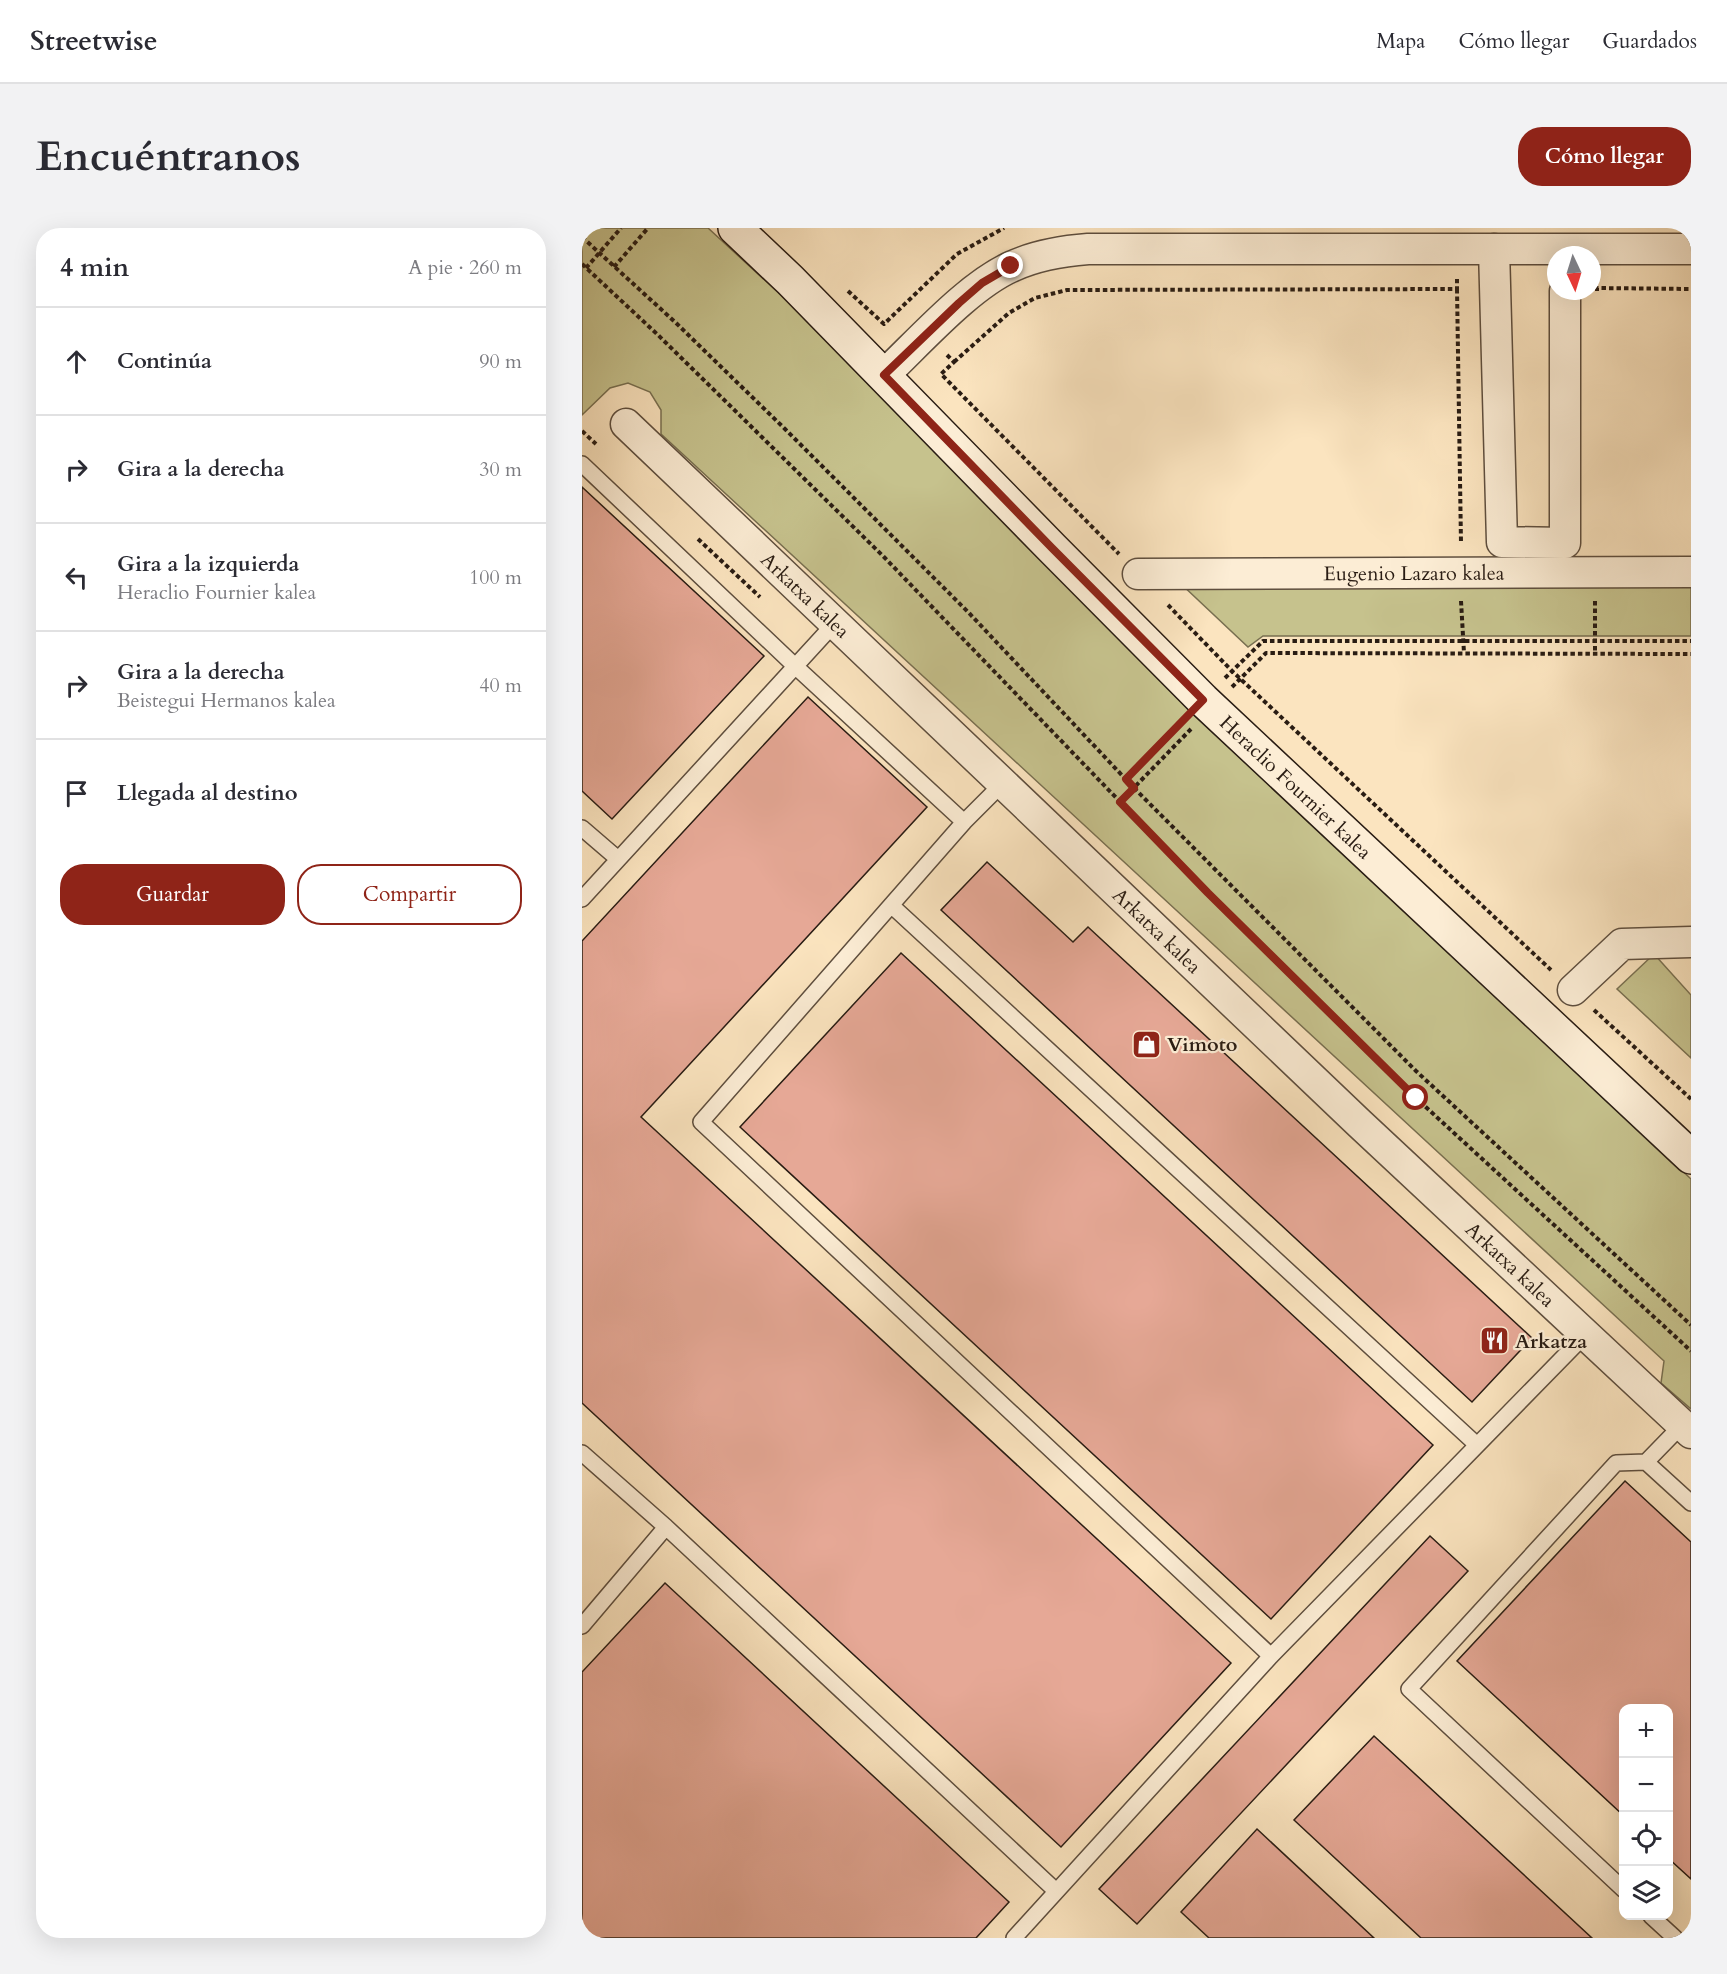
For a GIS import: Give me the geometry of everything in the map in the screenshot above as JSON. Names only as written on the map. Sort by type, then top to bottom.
[{"type":"main road","name":"Heraclio Fournier kalea","points":[[735,228],[790,280],[1207,704],[1691,1157]]},
{"type":"street","points":[[884,375],[982,283],[1011,266],[1055,252],[1088,249],[1494,249],[1564,244],[1691,249]]},
{"type":"street","points":[[1494,249],[1502,542],[1565,543],[1565,300]]},
{"type":"street","name":"Arkatxa kalea","points":[[626,424],[1002,784],[1686,1429]]},
{"type":"street","name":"Eugenio Lazaro kalea","points":[[1138,574],[1691,572]]},
{"type":"street","points":[[1573,990],[1622,944],[1691,942]]},
{"type":"lane","points":[[582,464],[964,822]]},
{"type":"lane","points":[[582,899],[834,624]]},
{"type":"lane","points":[[1002,784],[964,822],[700,1122],[1271,1656]]},
{"type":"lane","points":[[582,828],[618,859]]},
{"type":"lane","points":[[891,904],[1477,1445]]},
{"type":"lane","points":[[1014,1938],[1271,1656],[1585,1335]]},
{"type":"lane","points":[[1619,1886],[1409,1689],[1617,1463],[1646,1462],[1686,1429]]},
{"type":"lane","points":[[582,1454],[666,1527],[1056,1891]]},
{"type":"lane","points":[[1646,1462],[1691,1503]]},
{"type":"lane","points":[[582,1626],[666,1527]]},
{"type":"lane","points":[[1655,1920],[1675,1938]]},
{"type":"path","points":[[621,228],[584,266],[658,335],[884,557],[1216,902],[1416,1098],[1691,1351]]},
{"type":"path","points":[[614,267],[648,228]]},
{"type":"path","points":[[840,284],[884,324],[957,254],[1004,228]]},
{"type":"path","points":[[582,237],[675,322],[785,429],[952,596],[1134,788],[1416,1071],[1691,1325]]},
{"type":"path","points":[[1456,249],[1464,653]]},
{"type":"path","points":[[1601,288],[1691,289]]},
{"type":"path","points":[[1457,289],[1066,290],[1035,298],[1009,312],[941,374],[1232,670],[1691,1099]]},
{"type":"path","points":[[899,309],[954,362]]},
{"type":"path","points":[[1595,573],[1595,655]]},
{"type":"path","points":[[1120,802],[1207,704],[1232,670],[1263,641],[1691,641]]},
{"type":"path","points":[[1126,779],[1207,704],[1241,678],[1266,653],[1691,654]]},
{"type":"shaded area","points":[[582,228],[708,228],[794,307],[1187,708],[1691,1179],[1691,1409],[1661,1383],[1664,1361],[661,434],[661,410],[650,392],[628,383],[610,388],[582,415]]},
{"type":"shaded area","points":[[1179,582],[1691,583],[1691,636],[1263,636],[1248,647]]},
{"type":"shaded area","points":[[1654,954],[1691,995],[1691,1058],[1617,989]]},
{"type":"building","points":[[582,487],[764,656],[612,819],[582,791]]},
{"type":"building","points":[[808,697],[927,807],[641,1117],[1231,1663],[1061,1847],[582,1403],[582,941]]},
{"type":"building","points":[[987,862],[1073,942],[1088,927],[1532,1338],[1472,1402],[941,910]]},
{"type":"building","points":[[901,953],[1433,1445],[1271,1619],[740,1127]]},
{"type":"building","points":[[1625,1481],[1691,1542],[1691,1879],[1673,1863],[1673,1704],[1619,1704],[1619,1811],[1457,1661]]},
{"type":"building","points":[[1430,1536],[1468,1571],[1137,1924],[1099,1889]]},
{"type":"building","points":[[665,1583],[1009,1902],[976,1938],[582,1938],[582,1672]]},
{"type":"building","points":[[1374,1736],[1592,1938],[1421,1938],[1294,1820]]},
{"type":"building","points":[[1257,1829],[1374,1938],[1209,1938],[1181,1912]]},
{"type":"place","name":"Vimoto","points":[[1146,1044]]},
{"type":"place","name":"Arkatza","points":[[1494,1341]]},
{"type":"route","points":[[1011,266],[982,283],[884,375],[1203,700],[1126,779],[1134,788],[1120,802],[1208,893],[1416,1098]]}]
